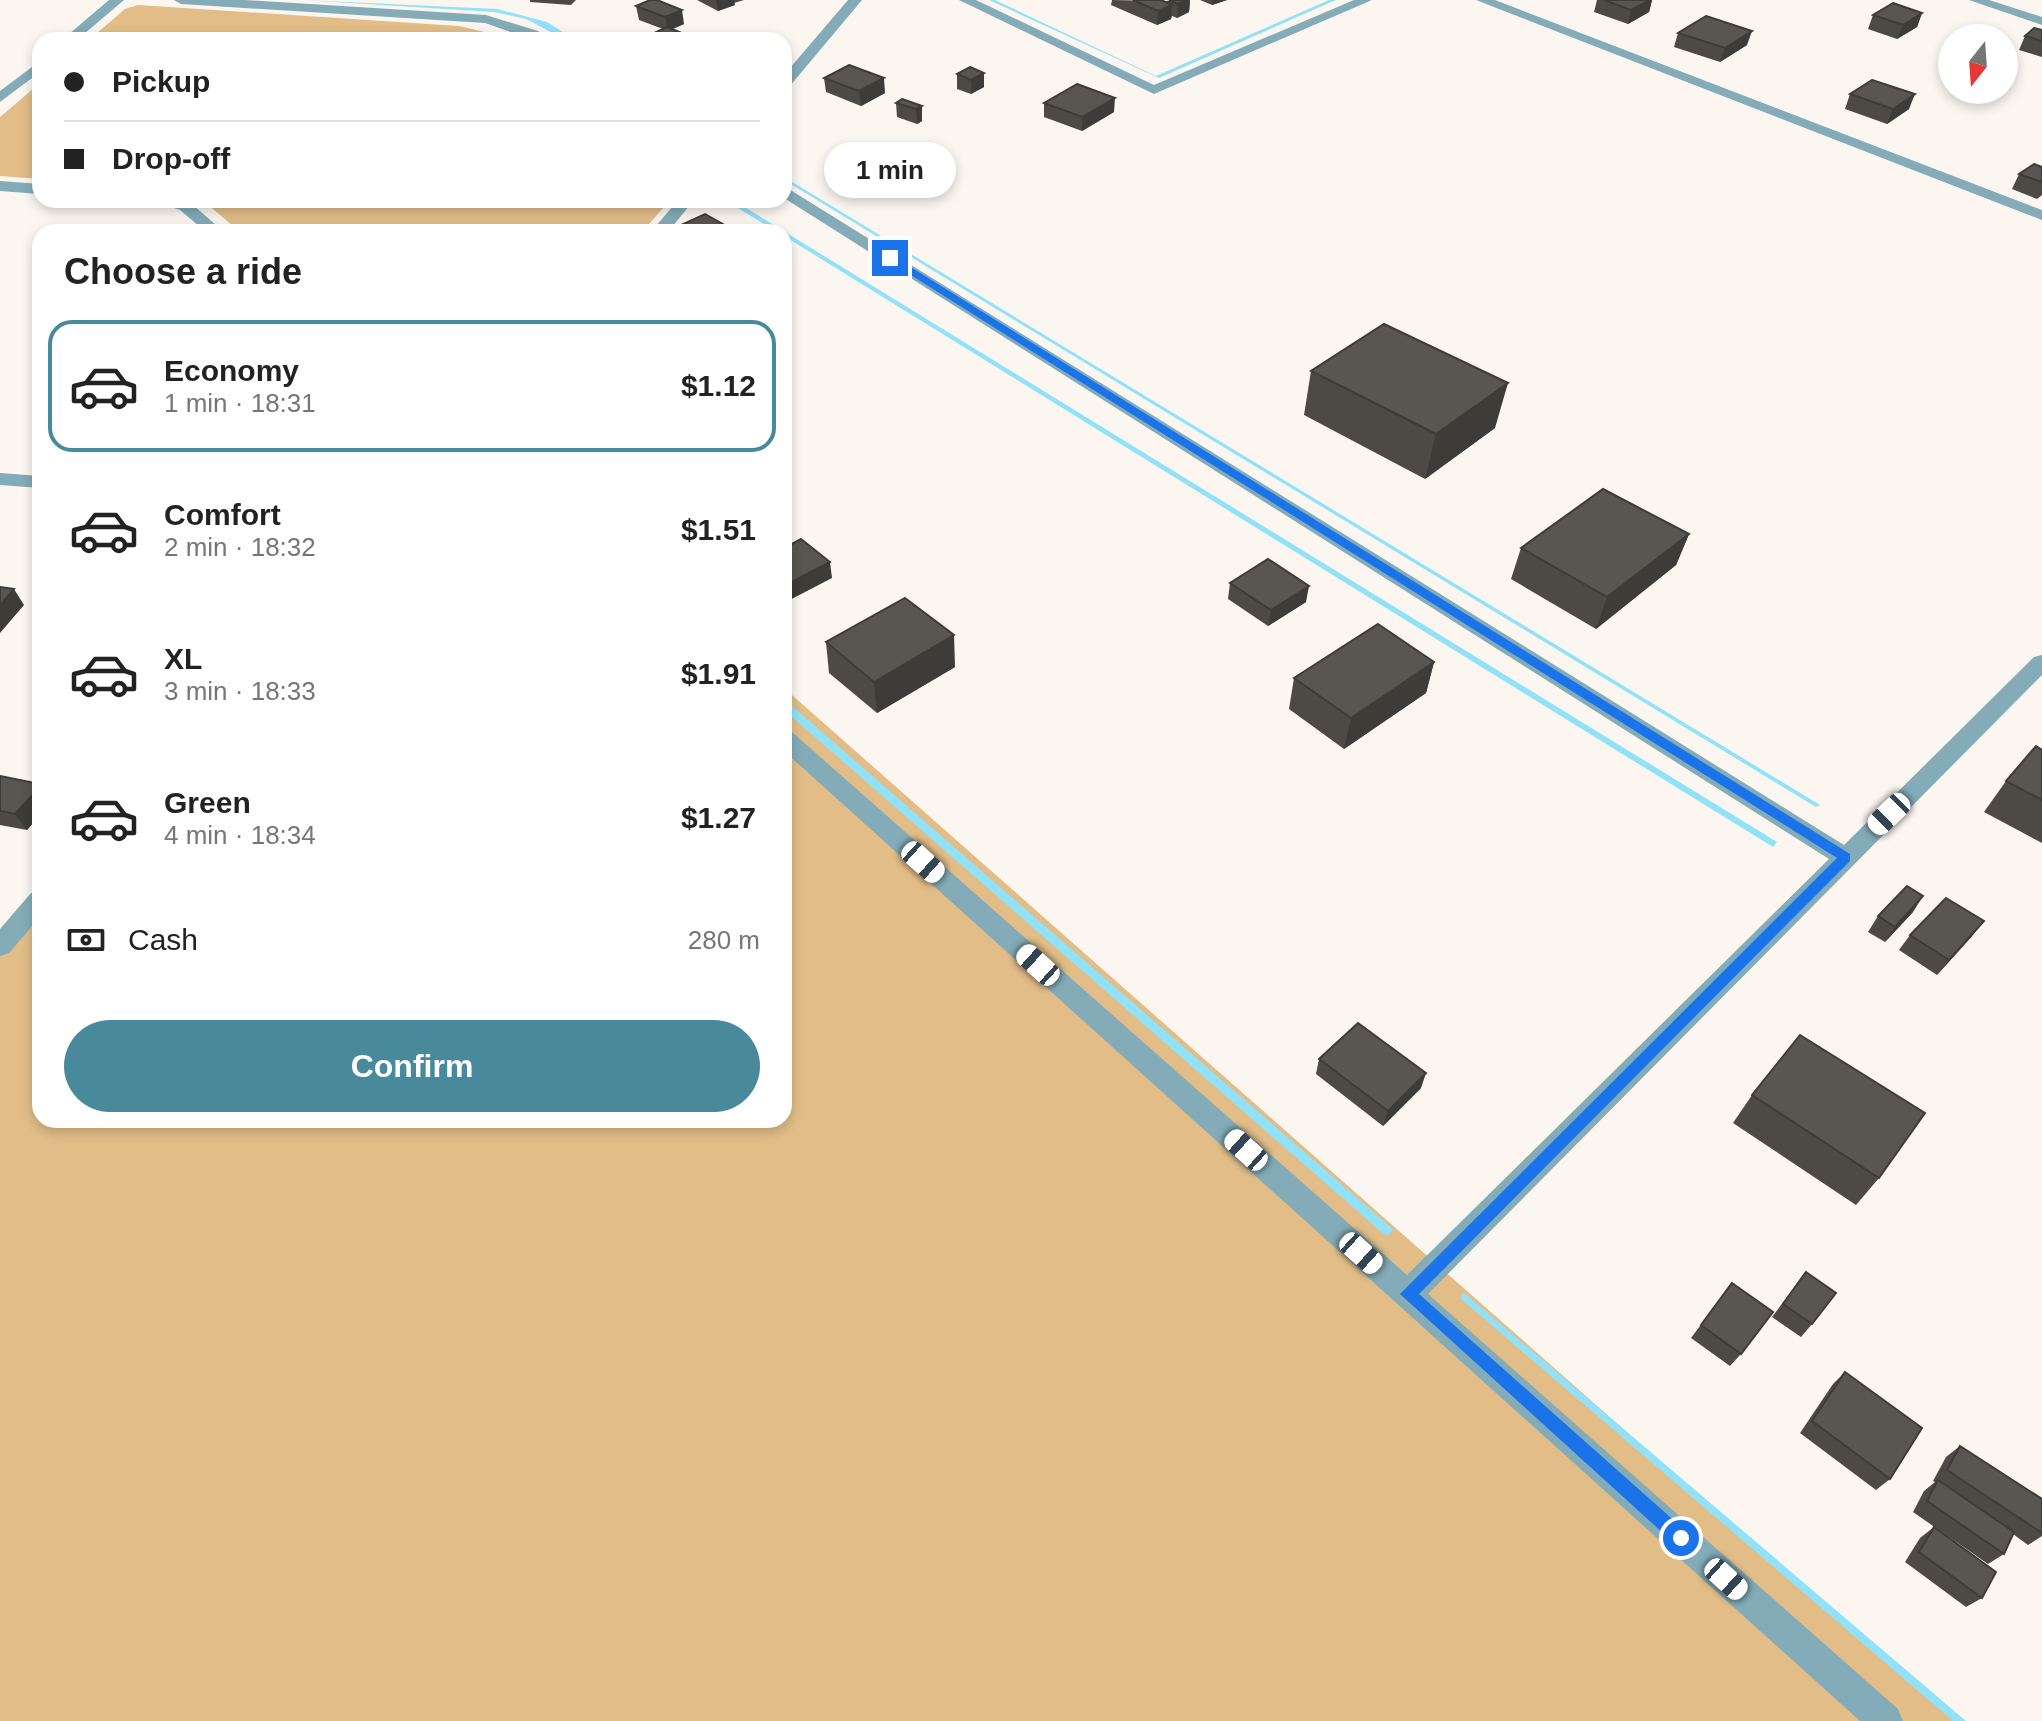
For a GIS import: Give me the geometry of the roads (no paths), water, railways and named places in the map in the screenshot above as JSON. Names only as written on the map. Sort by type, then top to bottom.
[{"type":"street","points":[[79,32],[117,0]]},
{"type":"street","points":[[181,0],[486,19],[527,32]]},
{"type":"street","points":[[792,75],[855,0]]},
{"type":"street","points":[[966,0],[1154,90],[1365,0]]},
{"type":"street","points":[[1483,0],[2042,215]]},
{"type":"street","points":[[1976,0],[2042,21]]},
{"type":"street","points":[[2023,0],[2042,6]]},
{"type":"street","points":[[0,98],[32,72]]},
{"type":"street","points":[[0,186],[32,188]]},
{"type":"street","points":[[792,196],[1846,858]]},
{"type":"street","points":[[187,208],[206,224]]},
{"type":"street","points":[[666,224],[679,208]]},
{"type":"street","points":[[0,479],[32,481]]},
{"type":"street","points":[[1408,1294],[2042,662]]},
{"type":"street","points":[[792,745],[1886,1721]]},
{"type":"street","points":[[0,946],[32,909]]},
{"type":"water","points":[[301,0],[497,9],[547,22],[563,32],[551,32],[526,19],[494,12]]},
{"type":"water","points":[[989,0],[995,0],[1156,76],[1329,0],[1336,0],[1159,78]]},
{"type":"water","points":[[792,182],[1820,805],[1816,807],[792,185]]},
{"type":"water","points":[[738,208],[746,208],[772,224],[764,224]]},
{"type":"water","points":[[792,236],[1777,842],[1773,847],[792,241]]},
{"type":"water","points":[[792,706],[1394,1230],[1386,1236],[792,717]]},
{"type":"water","points":[[1463,1292],[1966,1721],[1953,1721],[1460,1298]]}]
